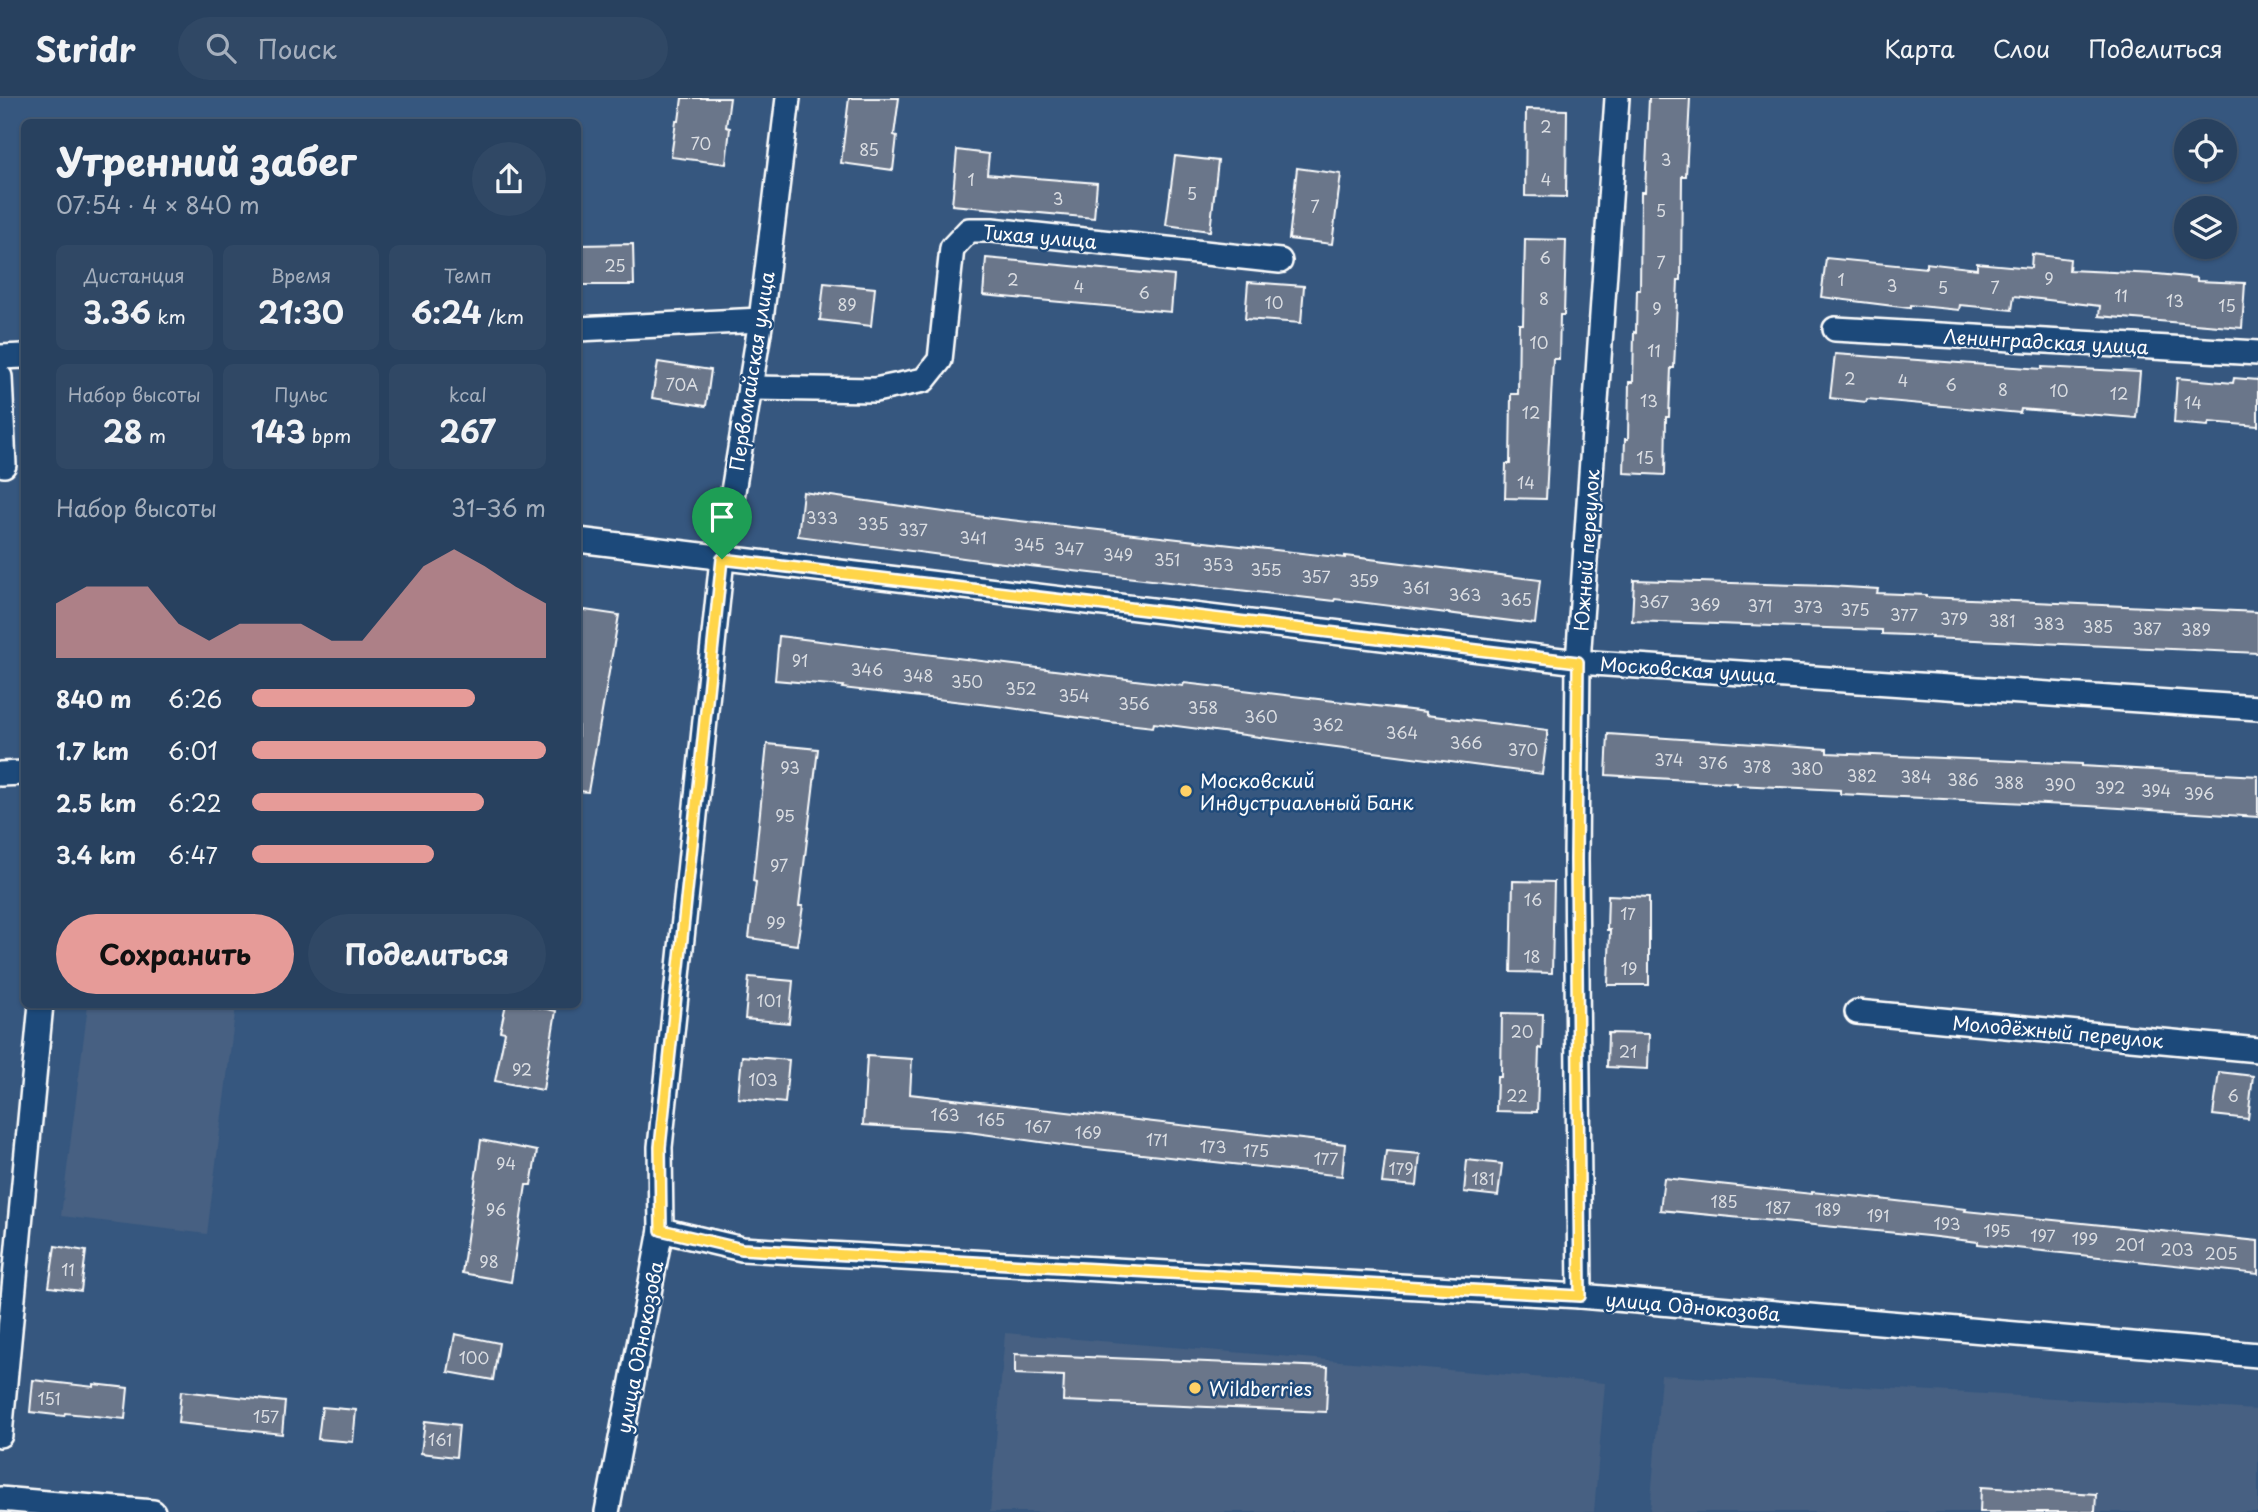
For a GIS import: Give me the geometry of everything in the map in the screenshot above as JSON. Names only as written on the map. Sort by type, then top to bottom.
[{"type":"street","name":"Первомайская улица","points":[[661,1230],[660,1147],[722,559],[761,320],[788,98]]},
{"type":"street","name":"Южный переулок","points":[[1580,1296],[1576,874],[1578,662],[1618,98]]},
{"type":"street","name":"Тихая улица","points":[[750,388],[876,390],[924,380],[940,360],[952,248],[969,230],[992,230],[1280,261]]},
{"type":"street","points":[[581,329],[761,320]]},
{"type":"street","name":"Ленинградская улица","points":[[1835,329],[2258,353]]},
{"type":"street","points":[[0,357],[21,356]]},
{"type":"street","points":[[0,377],[9,466]]},
{"type":"street","name":"Московская улица","points":[[581,540],[1578,662],[2258,708]]},
{"type":"street","points":[[0,774],[21,773]]},
{"type":"street","points":[[0,1435],[41,1008]]},
{"type":"street","name":"Молодёжный переулок","points":[[1857,1012],[2258,1051]]},
{"type":"street","name":"улица Однокозова","points":[[607,1512],[661,1230],[742,1249],[1580,1296],[2258,1355]]},
{"type":"street","points":[[0,1499],[153,1512]]},
{"type":"shaded area","points":[[88,1008],[236,1008],[207,1234],[61,1216]]},
{"type":"shaded area","points":[[1005,1333],[1605,1383],[1594,1512],[990,1512]]},
{"type":"shaded area","points":[[1661,1375],[2258,1410],[2258,1512],[1650,1512]]},
{"type":"building","points":[[682,98],[730,98],[726,127],[730,128],[726,164],[671,157]]},
{"type":"building","points":[[849,98],[899,98],[893,170],[841,163]]},
{"type":"building","points":[[1649,98],[1690,98],[1686,176],[1682,176],[1681,280],[1678,280],[1669,417],[1666,417],[1665,475],[1624,473],[1625,439],[1628,439],[1629,382],[1633,382],[1637,290],[1640,290],[1641,192],[1645,192]]},
{"type":"building","points":[[1526,109],[1567,110],[1566,197],[1525,196]]},
{"type":"building","points":[[957,150],[989,154],[987,174],[1097,183],[1094,218],[952,205]]},
{"type":"building","points":[[1175,156],[1218,161],[1210,231],[1166,225]]},
{"type":"building","points":[[1297,168],[1341,174],[1332,244],[1289,239]]},
{"type":"building","points":[[1525,239],[1566,240],[1564,315],[1560,315],[1559,359],[1553,359],[1546,499],[1505,498],[1506,464],[1510,464],[1511,394],[1518,394],[1519,324],[1523,324]]},
{"type":"building","points":[[633,244],[634,285],[581,285],[581,245]]},
{"type":"building","points":[[2032,254],[2070,259],[2069,270],[2157,274],[2197,278],[2197,281],[2245,283],[2242,328],[2099,316],[2100,306],[2014,296],[2012,310],[1960,305],[1959,310],[1910,305],[1910,308],[1821,297],[1826,258],[1926,268],[1926,263],[1977,269],[1977,263],[2031,268]]},
{"type":"building","points":[[986,258],[1174,276],[1171,312],[983,295]]},
{"type":"building","points":[[1248,282],[1304,286],[1301,323],[1245,319]]},
{"type":"building","points":[[824,283],[875,288],[871,326],[820,320]]},
{"type":"building","points":[[1835,354],[2042,369],[2140,372],[2136,418],[2021,409],[2020,413],[1830,398]]},
{"type":"building","points":[[658,362],[711,370],[706,406],[652,398]]},
{"type":"building","points":[[2177,378],[2233,383],[2234,378],[2258,380],[2258,426],[2209,422],[2208,426],[2174,423]]},
{"type":"building","points":[[803,492],[958,514],[1540,580],[1535,624],[986,561],[798,536]]},
{"type":"building","points":[[1634,580],[1830,586],[1878,589],[1877,593],[1926,597],[2258,612],[2258,653],[1931,638],[1932,636],[1882,634],[1882,630],[1632,621]]},
{"type":"building","points":[[581,609],[619,615],[588,792],[581,791]]},
{"type":"building","points":[[779,636],[1183,686],[1184,683],[1426,712],[1426,715],[1548,730],[1542,774],[1154,723],[1153,727],[842,688],[843,686],[775,680]]},
{"type":"building","points":[[1608,734],[1827,749],[1827,753],[2082,764],[2258,776],[2258,817],[1840,794],[1840,790],[1606,775]]},
{"type":"building","points":[[767,744],[818,749],[799,906],[803,906],[797,945],[749,938]]},
{"type":"building","points":[[1513,881],[1554,882],[1552,973],[1511,972]]},
{"type":"building","points":[[1608,895],[1649,897],[1649,985],[1608,985]]},
{"type":"building","points":[[749,977],[793,981],[789,1023],[745,1019]]},
{"type":"building","points":[[505,1008],[542,1008],[556,1011],[543,1090],[495,1081],[505,1032],[500,1031]]},
{"type":"building","points":[[1502,1013],[1543,1014],[1537,1112],[1496,1111],[1497,1077],[1501,1077]]},
{"type":"building","points":[[1608,1033],[1649,1034],[1648,1069],[1607,1067]]},
{"type":"building","points":[[742,1056],[789,1060],[785,1103],[738,1098]]},
{"type":"building","points":[[867,1056],[912,1059],[910,1094],[1345,1144],[1342,1176],[1069,1146],[961,1131],[863,1125]]},
{"type":"building","points":[[2219,1072],[2253,1076],[2248,1119],[2213,1115]]},
{"type":"building","points":[[481,1140],[537,1151],[531,1185],[526,1185],[511,1282],[462,1273]]},
{"type":"building","points":[[1386,1151],[1420,1154],[1417,1186],[1382,1183]]},
{"type":"building","points":[[1467,1160],[1502,1164],[1498,1196],[1464,1192]]},
{"type":"building","points":[[1664,1178],[2258,1241],[2258,1274],[1978,1244],[1928,1236],[1660,1210]]},
{"type":"building","points":[[55,1246],[86,1251],[81,1291],[49,1287]]},
{"type":"building","points":[[455,1334],[499,1343],[493,1380],[448,1372]]},
{"type":"building","name":"Wildberries","points":[[1015,1354],[1328,1367],[1326,1412],[1063,1401],[1064,1376],[1015,1374]]},
{"type":"building","points":[[33,1380],[128,1388],[125,1419],[30,1412]]},
{"type":"building","points":[[181,1391],[285,1402],[282,1434],[178,1423]]},
{"type":"building","points":[[322,1407],[356,1410],[353,1442],[318,1439]]},
{"type":"building","points":[[425,1421],[459,1425],[456,1457],[421,1453]]},
{"type":"building","points":[[1981,1487],[2096,1494],[2095,1512],[1980,1512]]},
{"type":"place","name":"Московский Индустриальный Банк","points":[[1186,791]]},
{"type":"place","name":"Wildberries","points":[[1195,1388]]},
{"type":"route","points":[[722,559],[1578,662],[1576,860],[1580,1296],[742,1249],[661,1230],[660,1147],[722,559]]}]
